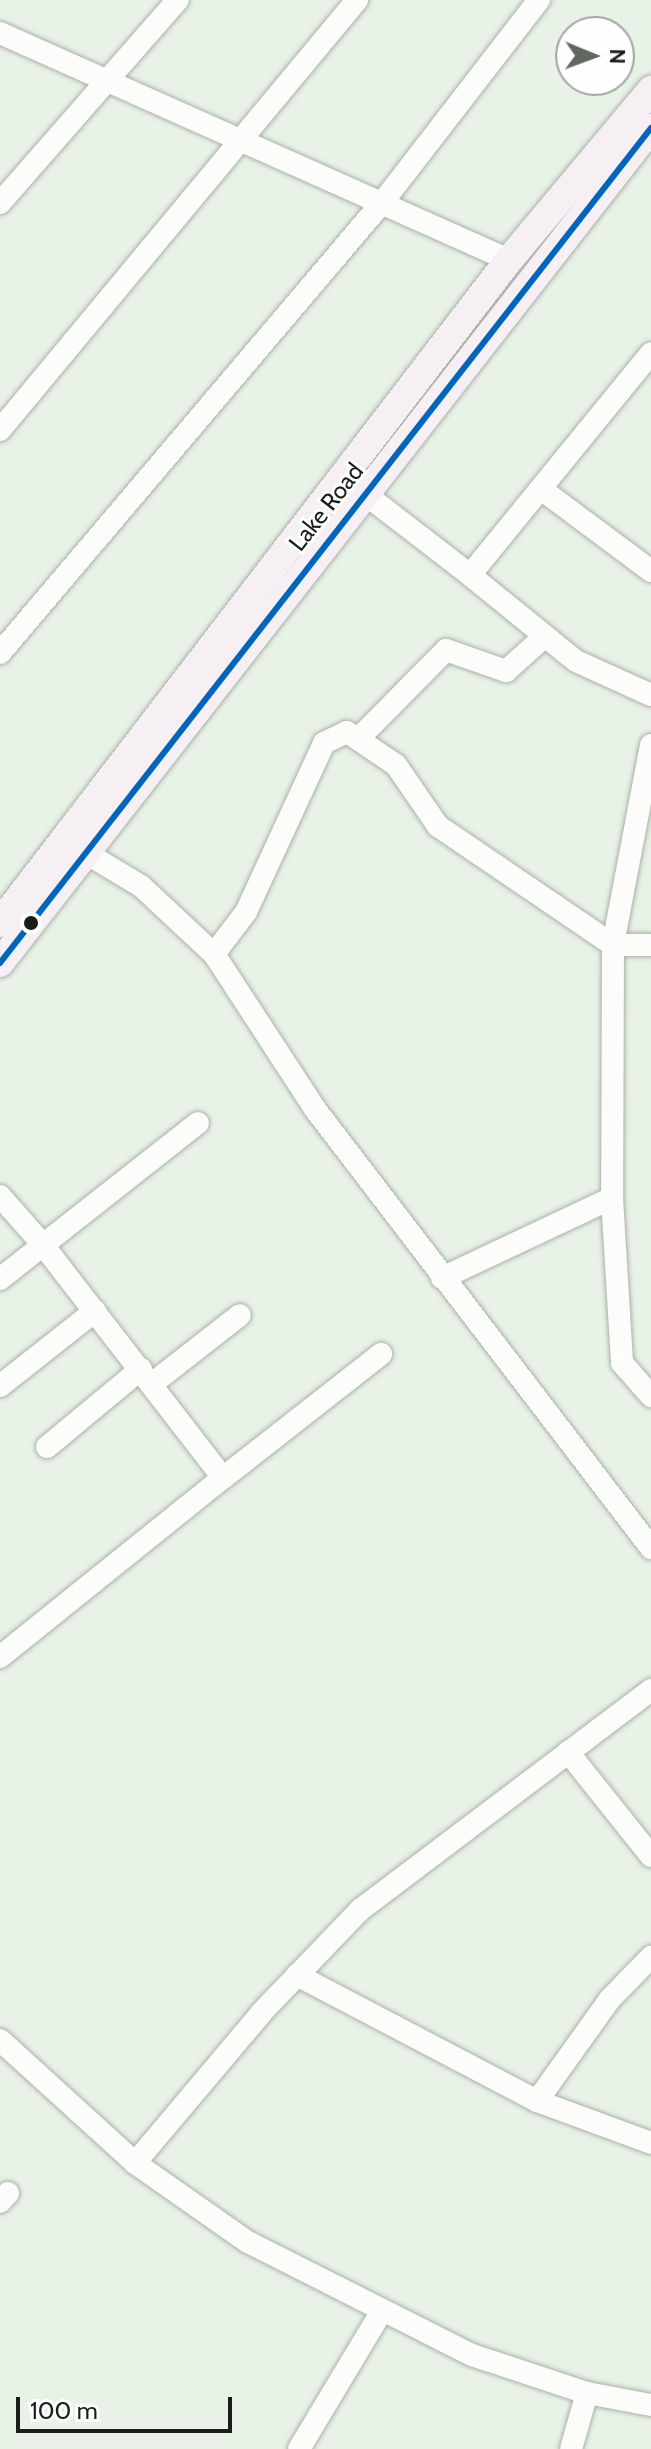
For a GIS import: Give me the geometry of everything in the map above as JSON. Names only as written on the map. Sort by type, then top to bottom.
[{"type":"main road","name":"Lake Road","points":[[0,963],[86,853],[358,488],[509,260],[651,90]]},
{"type":"main road","name":"Lake Road","points":[[4,912],[358,488],[651,128]]},
{"type":"street","points":[[0,203],[178,0]]},
{"type":"street","points":[[0,430],[357,0]]},
{"type":"street","points":[[0,653],[385,199],[539,0]]},
{"type":"street","points":[[0,33],[102,84],[243,138],[385,199],[509,260]]},
{"type":"street","points":[[470,575],[651,353]]},
{"type":"street","points":[[358,488],[598,675],[651,695]]},
{"type":"street","points":[[541,489],[651,571]]},
{"type":"street","points":[[361,736],[446,650],[506,671],[545,636]]},
{"type":"street","points":[[214,954],[246,912],[324,743],[339,733],[361,736],[396,765],[438,826],[613,945],[651,945]]},
{"type":"street","points":[[651,745],[613,945],[612,1198],[622,1363],[651,1396]]},
{"type":"street","points":[[86,853],[141,886],[214,954],[315,1109],[651,1548]]},
{"type":"street","points":[[0,1279],[198,1123]]},
{"type":"street","points":[[0,1196],[147,1376],[223,1478]]},
{"type":"street","points":[[442,1278],[612,1198]]},
{"type":"street","points":[[0,1386],[95,1311]]},
{"type":"street","points":[[47,1447],[240,1315]]},
{"type":"street","points":[[0,1657],[381,1354]]},
{"type":"street","points":[[135,2163],[297,1975],[360,1910],[651,1690]]},
{"type":"street","points":[[568,1752],[651,1856]]},
{"type":"street","points":[[537,2101],[610,1999],[651,1957]]},
{"type":"street","points":[[297,1975],[537,2101],[651,2143]]},
{"type":"street","points":[[0,2040],[135,2163],[248,2242],[380,2314],[587,2393],[651,2405]]},
{"type":"street","points":[[299,2449],[380,2314]]},
{"type":"street","points":[[571,2449],[587,2393]]},
{"type":"transit line","points":[[0,963],[651,128]]}]
